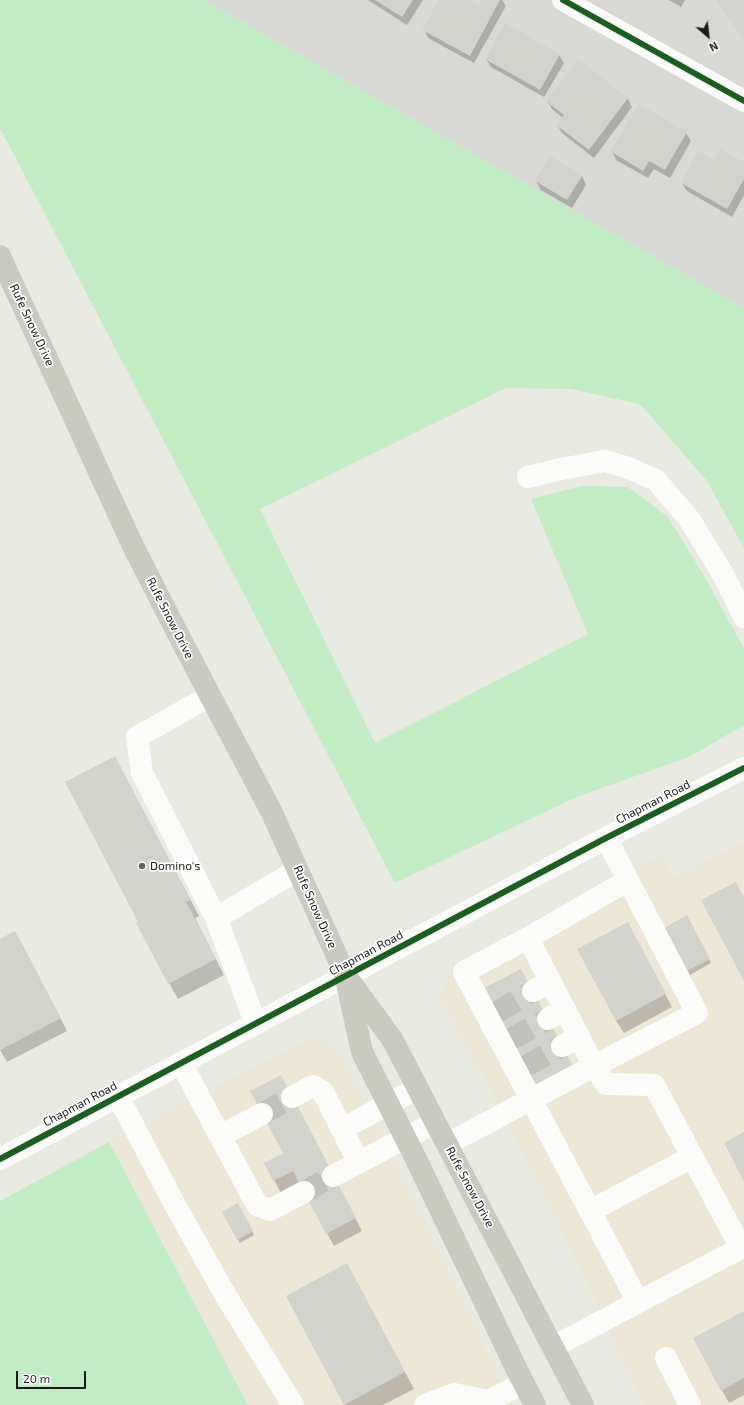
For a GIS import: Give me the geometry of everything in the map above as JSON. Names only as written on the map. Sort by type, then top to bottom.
[{"type":"main road","name":"Rufe Snow Drive","points":[[0,256],[133,546],[271,811],[346,976],[392,1039],[583,1405]]},
{"type":"main road","name":"Rufe Snow Drive","points":[[346,976],[362,1052],[535,1405]]},
{"type":"street","points":[[562,0],[744,101]]},
{"type":"street","points":[[528,477],[561,468],[605,462],[626,467],[656,480],[690,520],[724,576],[744,616]]},
{"type":"street","points":[[210,696],[137,737],[142,773],[216,918],[256,1024]]},
{"type":"street","name":"Chapman Road","points":[[0,1159],[606,838],[744,768]]},
{"type":"street","points":[[447,1144],[697,1013],[606,838]]},
{"type":"street","points":[[216,918],[298,870]]},
{"type":"street","points":[[628,881],[528,938],[464,972],[493,1014],[522,1069],[531,1100],[638,1302]]},
{"type":"street","points":[[528,938],[542,987],[571,1042],[594,1066],[606,1084],[654,1085],[741,1248],[553,1347]]},
{"type":"street","points":[[181,1064],[257,1205],[270,1210],[304,1192]]},
{"type":"street","points":[[292,1097],[313,1086],[323,1092],[359,1162]]},
{"type":"street","points":[[342,1129],[418,1088]]},
{"type":"street","points":[[118,1096],[176,1207],[226,1296],[293,1405]]},
{"type":"street","points":[[220,1136],[262,1114]]},
{"type":"street","points":[[333,1176],[436,1122]]},
{"type":"street","points":[[590,1211],[692,1157]]},
{"type":"street","points":[[666,1358],[690,1405]]},
{"type":"street","points":[[425,1405],[454,1394],[488,1401],[524,1384]]},
{"type":"shaded area","points":[[204,0],[744,0],[744,308]]},
{"type":"shaded area","points":[[744,842],[744,1405],[644,1405],[545,1196],[440,995],[454,965],[660,856],[675,879]]},
{"type":"shaded area","points":[[313,1037],[338,1049],[514,1405],[248,1405],[109,1142]]},
{"type":"green space","points":[[0,0],[204,0],[744,308],[744,548],[707,481],[640,404],[571,389],[506,388],[260,509],[375,743],[588,634],[531,499],[582,486],[628,487],[668,517],[704,576],[744,648],[744,725],[689,757],[579,796],[395,883],[0,128]]},
{"type":"green space","points":[[109,1142],[248,1405],[0,1405],[0,1201]]},
{"type":"building","points":[[375,0],[413,0],[402,17]]},
{"type":"building","points":[[439,0],[470,0],[479,5],[482,0],[500,0],[470,56],[422,30]]},
{"type":"building","points":[[716,0],[744,0],[744,40]]},
{"type":"building","points":[[505,23],[560,54],[540,90],[485,59]]},
{"type":"building","points":[[578,59],[628,98],[589,150],[556,125],[564,115],[546,101]]},
{"type":"building","points":[[639,104],[687,132],[665,170],[649,161],[643,171],[610,151]]},
{"type":"building","points":[[720,149],[744,162],[744,179],[727,209],[681,183],[698,151],[714,160]]},
{"type":"building","points":[[550,156],[582,176],[567,200],[535,181]]},
{"type":"building","points":[[115,756],[190,900],[186,902],[216,959],[168,984],[136,923],[138,922],[65,782]]},
{"type":"building","points":[[736,882],[744,897],[744,981],[701,900]]},
{"type":"building","points":[[687,915],[710,959],[687,971],[664,928]]},
{"type":"building","points":[[628,922],[666,994],[616,1021],[577,949]]},
{"type":"building","points":[[15,931],[61,1018],[0,1050],[0,939]]},
{"type":"building","points":[[521,969],[574,1068],[537,1088],[484,988]]},
{"type":"building","points":[[281,1075],[356,1218],[326,1234],[293,1171],[273,1181],[264,1163],[283,1153],[250,1091]]},
{"type":"building","points":[[744,1132],[744,1182],[724,1143]]},
{"type":"building","points":[[238,1203],[253,1231],[237,1240],[222,1212]]},
{"type":"building","points":[[347,1263],[405,1372],[344,1405],[286,1296]]},
{"type":"building","points":[[744,1311],[744,1378],[721,1391],[693,1338]]},
{"type":"tunnel","points":[[497,1012],[533,991]]},
{"type":"tunnel","points":[[511,1039],[548,1019]]},
{"type":"tunnel","points":[[526,1066],[562,1046]]},
{"type":"tunnel","points":[[262,1114],[292,1097]]},
{"type":"tunnel","points":[[304,1192],[333,1176]]},
{"type":"cycle path","points":[[563,0],[744,101]]},
{"type":"cycle path","points":[[0,1159],[606,838],[744,768]]},
{"type":"place","name":"Domino's","points":[[142,866]]}]
